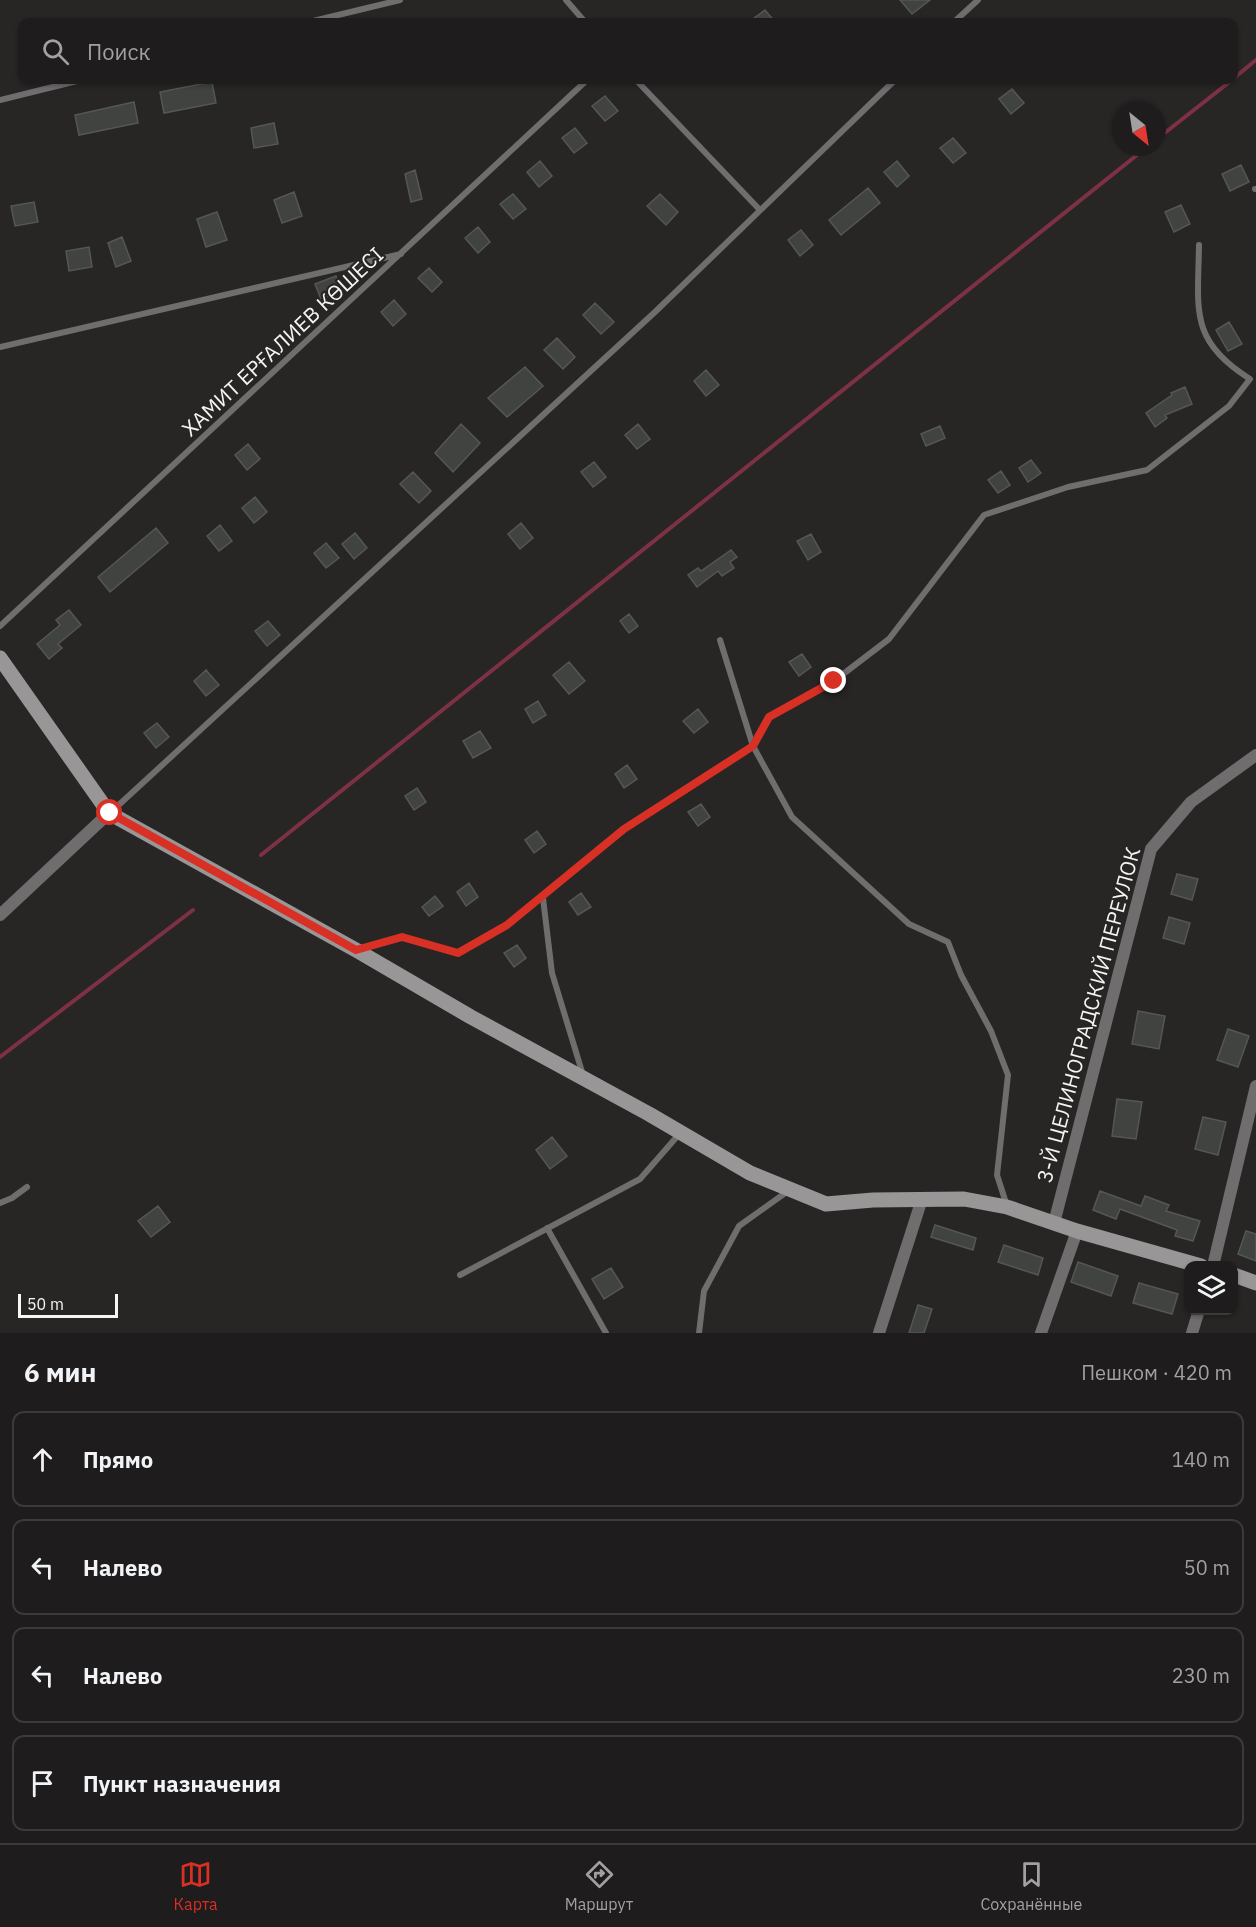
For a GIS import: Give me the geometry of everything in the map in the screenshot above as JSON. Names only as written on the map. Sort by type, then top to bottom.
[{"type":"street","points":[[0,658],[110,813],[471,1017],[681,1132],[750,1173],[789,1191],[826,1204],[964,1199],[1007,1207],[1077,1231],[1184,1261]]},
{"type":"street","name":"3-Й ЦЕЛИНОГРАДСКИЙ ПЕРЕУЛОК","points":[[1054,1223],[1151,849],[1191,802],[1256,755]]},
{"type":"street","points":[[0,915],[110,813]]},
{"type":"street","points":[[1215,1261],[1256,1086]]},
{"type":"street","points":[[879,1333],[922,1199]]},
{"type":"street","points":[[1041,1333],[1077,1231]]},
{"type":"street","points":[[1238,1277],[1256,1283]]},
{"type":"street","points":[[1192,1333],[1198,1315]]},
{"type":"lane","points":[[326,18],[400,0]]},
{"type":"lane","points":[[566,0],[582,18]]},
{"type":"lane","points":[[958,18],[978,0]]},
{"type":"lane","points":[[0,100],[65,84]]},
{"type":"lane","name":"ХАМИТ ЕРҒАЛИЕВ КӨШЕСІ","points":[[0,626],[583,84]]},
{"type":"lane","points":[[640,84],[759,209]]},
{"type":"lane","points":[[110,813],[656,312],[759,209],[891,84]]},
{"type":"lane","points":[[356,950],[402,937],[458,953],[507,925],[543,898],[624,829],[753,746],[769,717],[834,681],[889,639],[984,515],[1068,486],[1147,470],[1229,406],[1253,379],[1228,365],[1204,336],[1198,299],[1199,245]]},
{"type":"lane","points":[[0,347],[402,254]]},
{"type":"lane","points":[[720,640],[753,746],[792,817],[909,924],[948,942],[961,975],[991,1031],[1008,1074],[996,1175],[1007,1207]]},
{"type":"lane","points":[[543,898],[552,973],[584,1078]]},
{"type":"lane","points":[[460,1275],[640,1179],[681,1132]]},
{"type":"lane","points":[[0,1203],[12,1198],[27,1187]]},
{"type":"lane","points":[[699,1333],[705,1291],[739,1226],[789,1191]]},
{"type":"lane","points":[[548,1228],[606,1333]]},
{"type":"building","points":[[900,0],[930,0],[912,14]]},
{"type":"building","points":[[765,10],[772,18],[754,18]]},
{"type":"building","points":[[212,84],[216,103],[164,113],[160,92]]},
{"type":"building","points":[[1012,89],[1024,103],[1011,114],[999,99]]},
{"type":"building","points":[[605,96],[618,111],[605,121],[592,106]]},
{"type":"building","points":[[134,102],[138,123],[79,135],[75,115]]},
{"type":"building","points":[[274,123],[278,144],[254,148],[251,128]]},
{"type":"building","points":[[575,128],[587,143],[574,153],[562,138]]},
{"type":"building","points":[[953,138],[966,153],[953,163],[940,148]]},
{"type":"building","points":[[540,161],[552,176],[539,187],[527,172]]},
{"type":"building","points":[[897,161],[909,176],[897,187],[884,172]]},
{"type":"building","points":[[1241,165],[1249,182],[1230,191],[1222,174]]},
{"type":"building","points":[[415,170],[422,199],[411,202],[405,174]]},
{"type":"building","points":[[868,188],[880,203],[841,235],[829,220]]},
{"type":"building","points":[[294,192],[302,216],[282,223],[274,200]]},
{"type":"building","points":[[513,194],[526,209],[513,219],[500,204]]},
{"type":"building","points":[[660,194],[678,212],[666,225],[647,206]]},
{"type":"building","points":[[34,202],[38,222],[15,226],[11,206]]},
{"type":"building","points":[[1181,205],[1190,224],[1174,232],[1165,212]]},
{"type":"building","points":[[217,212],[227,240],[206,247],[197,219]]},
{"type":"building","points":[[478,227],[490,242],[478,253],[465,238]]},
{"type":"building","points":[[801,230],[813,245],[800,256],[788,240]]},
{"type":"building","points":[[122,237],[131,261],[116,267],[108,243]]},
{"type":"building","points":[[89,247],[92,267],[69,271],[66,251]]},
{"type":"building","points":[[429,268],[442,282],[432,292],[418,278]]},
{"type":"building","points":[[336,276],[342,291],[321,299],[315,284]]},
{"type":"building","points":[[394,300],[406,314],[393,326],[381,312]]},
{"type":"building","points":[[595,303],[614,322],[601,334],[583,315]]},
{"type":"building","points":[[1229,322],[1242,344],[1228,351],[1216,330]]},
{"type":"building","points":[[557,338],[575,357],[563,369],[544,350]]},
{"type":"building","points":[[525,367],[543,386],[507,417],[488,398]]},
{"type":"building","points":[[706,370],[719,385],[706,396],[694,381]]},
{"type":"building","points":[[1185,387],[1192,404],[1165,415],[1167,418],[1155,427],[1146,413],[1172,395],[1171,393]]},
{"type":"building","points":[[461,424],[480,443],[453,472],[435,453]]},
{"type":"building","points":[[638,424],[650,439],[637,449],[625,435]]},
{"type":"building","points":[[940,426],[945,438],[926,446],[921,434]]},
{"type":"building","points":[[248,444],[260,459],[247,470],[235,455]]},
{"type":"building","points":[[1031,460],[1041,473],[1028,482],[1019,468]]},
{"type":"building","points":[[594,462],[606,477],[593,487],[581,472]]},
{"type":"building","points":[[1001,471],[1010,485],[998,493],[988,480]]},
{"type":"building","points":[[413,472],[431,491],[419,503],[400,484]]},
{"type":"building","points":[[255,497],[267,512],[254,523],[242,508]]},
{"type":"building","points":[[521,523],[533,538],[520,549],[508,534]]},
{"type":"building","points":[[220,525],[232,541],[219,551],[207,536]]},
{"type":"building","points":[[156,528],[168,543],[110,592],[98,577]]},
{"type":"building","points":[[355,533],[367,548],[354,559],[342,544]]},
{"type":"building","points":[[811,534],[821,552],[808,560],[797,541]]},
{"type":"building","points":[[326,543],[339,558],[326,568],[314,553]]},
{"type":"building","points":[[731,550],[737,557],[730,562],[734,568],[722,576],[718,571],[697,587],[688,575],[698,568],[701,571]]},
{"type":"building","points":[[69,610],[81,625],[58,644],[62,648],[49,659],[37,644],[60,625],[56,620]]},
{"type":"building","points":[[629,614],[638,626],[629,633],[620,621]]},
{"type":"building","points":[[268,621],[280,635],[267,646],[255,631]]},
{"type":"building","points":[[802,654],[811,667],[799,676],[789,662]]},
{"type":"building","points":[[569,662],[585,681],[569,694],[553,675]]},
{"type":"building","points":[[206,670],[219,685],[206,696],[194,681]]},
{"type":"building","points":[[538,701],[546,715],[533,723],[525,709]]},
{"type":"building","points":[[698,709],[708,722],[694,733],[683,721]]},
{"type":"building","points":[[157,723],[169,737],[156,748],[144,733]]},
{"type":"building","points":[[480,731],[491,748],[473,758],[463,741]]},
{"type":"building","points":[[627,765],[637,779],[624,788],[615,774]]},
{"type":"building","points":[[417,788],[426,802],[414,810],[405,796]]},
{"type":"building","points":[[701,804],[710,817],[698,826],[688,812]]},
{"type":"building","points":[[537,831],[546,844],[534,853],[525,840]]},
{"type":"building","points":[[1177,874],[1198,879],[1192,900],[1171,894]]},
{"type":"building","points":[[469,883],[478,897],[466,906],[457,892]]},
{"type":"building","points":[[581,893],[591,907],[578,915],[569,902]]},
{"type":"building","points":[[435,896],[443,906],[429,916],[422,907]]},
{"type":"building","points":[[1169,917],[1190,923],[1184,944],[1163,938]]},
{"type":"building","points":[[517,945],[526,958],[514,967],[504,953]]},
{"type":"building","points":[[1138,1011],[1165,1016],[1159,1049],[1132,1044]]},
{"type":"building","points":[[1228,1029],[1249,1036],[1238,1067],[1217,1060]]},
{"type":"building","points":[[1117,1099],[1142,1102],[1136,1139],[1112,1136]]},
{"type":"building","points":[[1203,1117],[1226,1122],[1218,1155],[1195,1149]]},
{"type":"building","points":[[552,1137],[567,1156],[550,1169],[536,1150]]},
{"type":"building","points":[[1100,1191],[1141,1206],[1145,1196],[1169,1205],[1166,1211],[1200,1221],[1193,1241],[1175,1236],[1177,1230],[1120,1209],[1116,1219],[1093,1210]]},
{"type":"building","points":[[158,1206],[170,1222],[151,1237],[138,1221]]},
{"type":"building","points":[[935,1225],[976,1238],[973,1250],[931,1237]]},
{"type":"building","points":[[1246,1231],[1256,1234],[1256,1261],[1238,1254]]},
{"type":"building","points":[[1004,1245],[1043,1258],[1038,1275],[998,1262]]},
{"type":"building","points":[[1078,1262],[1118,1276],[1111,1296],[1071,1282]]},
{"type":"building","points":[[611,1268],[623,1287],[604,1299],[592,1279]]},
{"type":"building","points":[[1139,1283],[1178,1294],[1172,1314],[1133,1303]]},
{"type":"building","points":[[918,1305],[932,1309],[924,1333],[909,1333]]},
{"type":"waterway","points":[[1238,75],[1256,60]]},
{"type":"waterway","points":[[1166,132],[1227,84]]},
{"type":"waterway","points":[[261,855],[1136,156]]},
{"type":"waterway","points":[[0,1057],[193,910]]},
{"type":"route","points":[[110,813],[356,950],[402,937],[458,953],[507,925],[543,898],[624,829],[753,746],[769,717],[834,681]]}]
